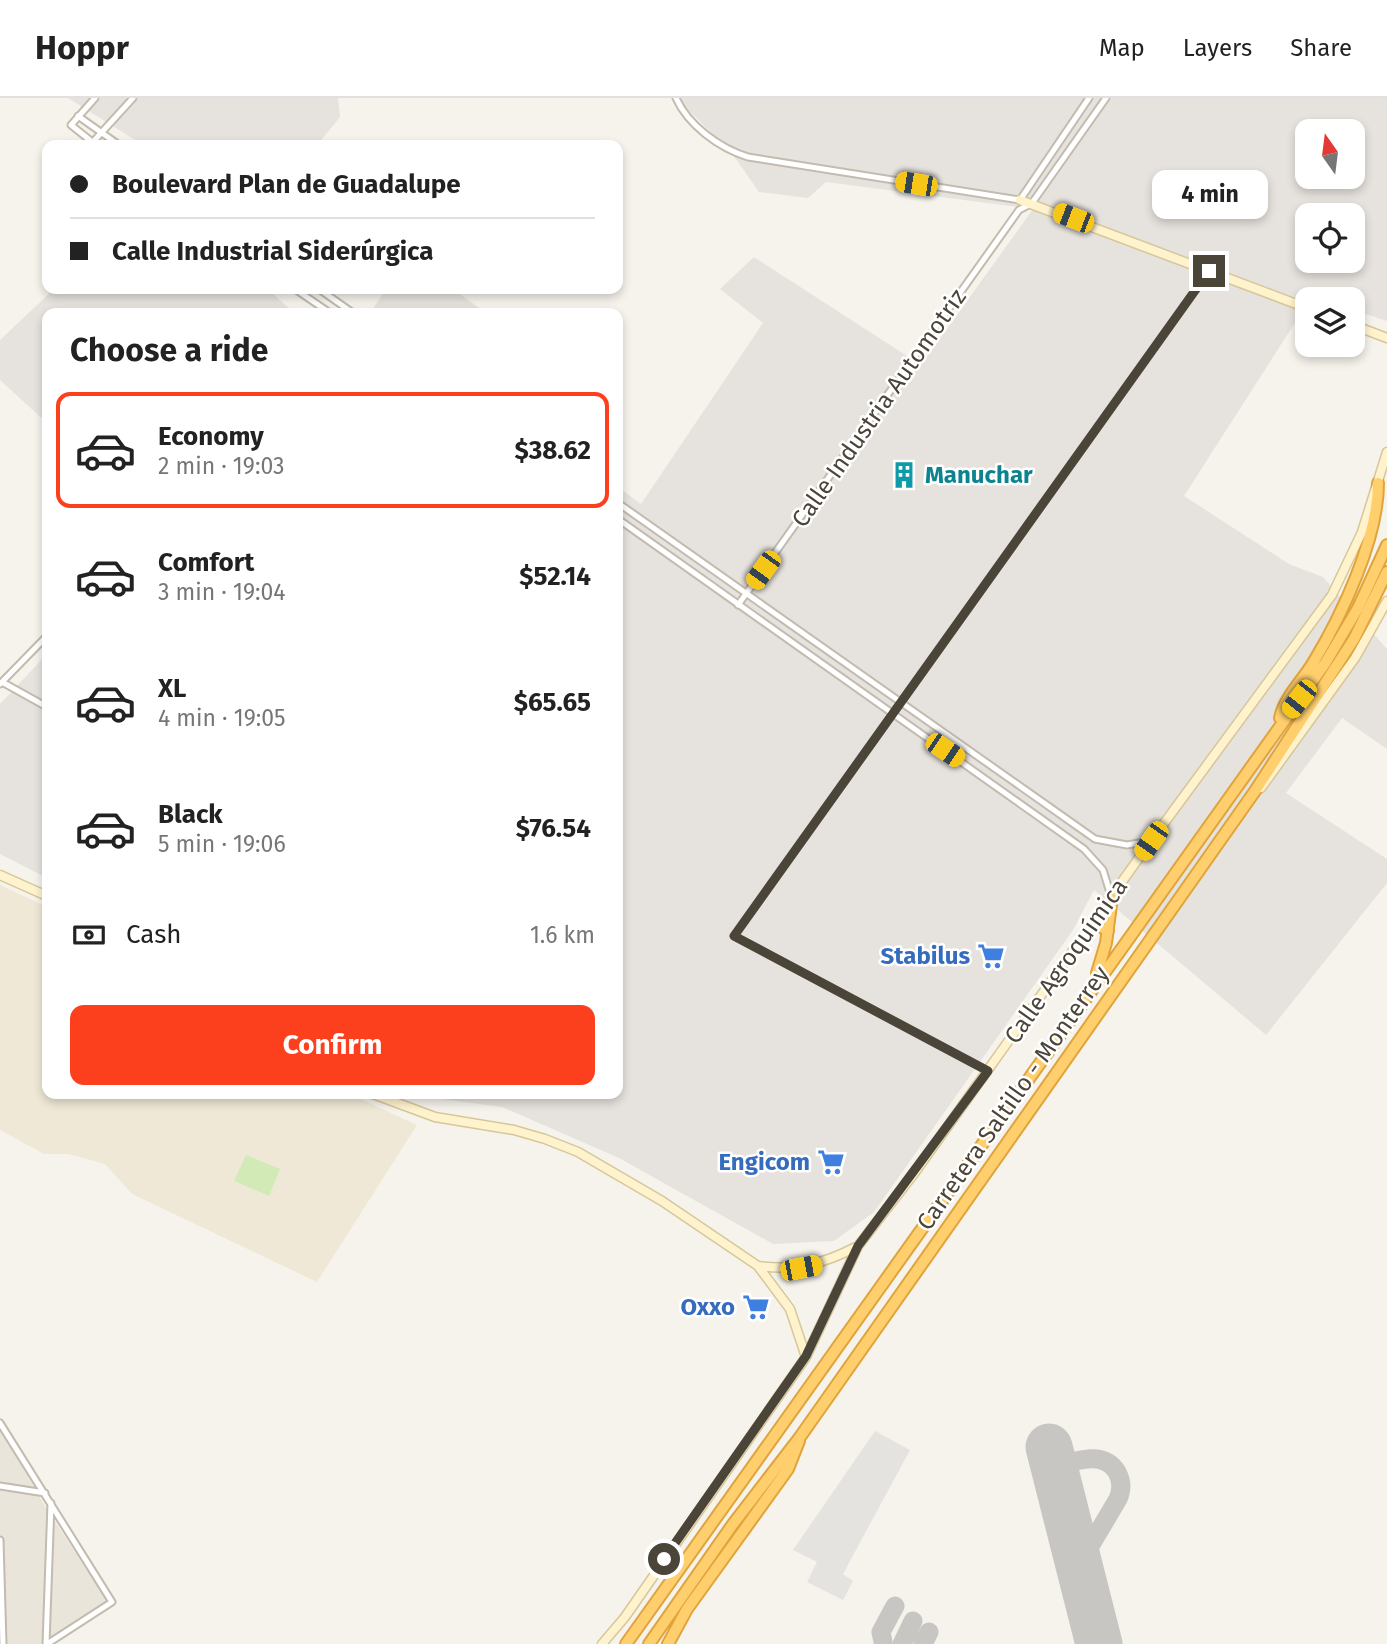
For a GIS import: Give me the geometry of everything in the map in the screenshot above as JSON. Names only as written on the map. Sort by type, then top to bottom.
[{"type":"highway","points":[[1279,725],[1285,705],[1313,662],[1347,594],[1370,531],[1378,500],[1378,483]]},
{"type":"highway","name":"Carretera Saltillo - Monterrey","points":[[626,1644],[1345,632],[1387,545]]},
{"type":"highway","name":"Carretera Saltillo - Monterrey","points":[[649,1644],[733,1524],[800,1437],[1255,791],[1354,639],[1387,572]]},
{"type":"highway","points":[[1096,981],[1108,931],[1112,897]]},
{"type":"highway","points":[[1094,922],[1108,931]]},
{"type":"highway","points":[[668,1644],[687,1609],[788,1469],[800,1437]]},
{"type":"highway","points":[[632,1644],[710,1534],[717,1516]]},
{"type":"street","points":[[89,140],[71,124],[95,98]]},
{"type":"street","points":[[676,98],[688,118],[724,146],[748,157],[1032,203],[1295,304]]},
{"type":"street","name":"Calle Industria Automotriz","points":[[1019,210],[1020,200],[1089,98]]},
{"type":"street","name":"Calle Industria Automotriz","points":[[738,605],[1019,210],[1032,203],[1106,98]]},
{"type":"street","points":[[96,140],[129,100]]},
{"type":"street","points":[[78,116],[112,140]]},
{"type":"street","points":[[988,1071],[734,936],[1209,271]]},
{"type":"street","points":[[302,294],[323,308]]},
{"type":"street","points":[[325,294],[344,308]]},
{"type":"street","points":[[1365,330],[1387,338]]},
{"type":"street","name":"Calle Agroquímica","points":[[602,1644],[625,1617],[806,1356],[858,1246],[988,1071],[1151,841],[1332,594],[1362,532],[1387,452]]},
{"type":"street","points":[[623,507],[1083,830],[1105,843],[1127,845],[1151,841]]},
{"type":"street","points":[[623,523],[1074,842],[1097,861],[1108,881],[1112,897]]},
{"type":"street","points":[[1255,791],[1268,782],[1355,659],[1387,600]]},
{"type":"street","points":[[42,641],[1,683],[42,704]]},
{"type":"street","points":[[991,782],[999,770]]},
{"type":"street","points":[[1032,813],[1041,801]]},
{"type":"street","points":[[1074,842],[1083,830]]},
{"type":"street","points":[[0,875],[42,894]]},
{"type":"street","points":[[386,1099],[422,1113],[514,1130],[579,1152],[666,1203],[758,1266],[790,1309],[806,1356]]},
{"type":"street","points":[[758,1266],[776,1269],[818,1265],[858,1246]]},
{"type":"street","points":[[0,1423],[112,1602],[46,1644]]},
{"type":"street","points":[[0,1486],[45,1493]]},
{"type":"street","points":[[46,1644],[51,1503]]},
{"type":"street","points":[[0,1540],[3,1644]]},
{"type":"shaded area","points":[[68,98],[338,98],[340,117],[321,140],[135,140]]},
{"type":"shaded area","points":[[676,98],[1387,98],[1387,321],[1365,314],[1365,287],[1295,287],[1295,323],[1184,496],[1289,564],[1323,577],[1387,649],[1387,749],[1342,718],[1286,793],[1387,859],[1387,883],[1266,1035],[1094,890],[1073,930],[874,1212],[834,1241],[773,1244],[619,1158],[502,1107],[441,1099],[623,1099],[623,491],[641,504],[763,323],[720,289],[754,257],[921,365],[1033,209],[826,182],[808,198],[759,192],[731,152]]},
{"type":"shaded area","points":[[49,294],[273,294],[289,308],[42,308],[42,418],[0,380],[0,340]]},
{"type":"shaded area","points":[[383,294],[460,294],[479,308],[373,308]]},
{"type":"shaded area","points":[[42,659],[42,875],[0,854],[0,704]]},
{"type":"shaded area","points":[[0,885],[42,905],[42,1099],[361,1099],[417,1125],[317,1282],[132,1194],[105,1164],[68,1154],[44,1154],[0,1130]]},
{"type":"shaded area","points":[[0,1427],[46,1508],[109,1604],[45,1644],[0,1644]]},
{"type":"shaded area","points":[[875,1431],[910,1450],[843,1574],[853,1581],[843,1600],[807,1582],[817,1562],[793,1550]]},
{"type":"green space","points":[[246,1155],[280,1169],[269,1196],[234,1181]]},
{"type":"taxiway","points":[[1054,1466],[1096,1459],[1111,1465],[1120,1479],[1118,1499],[1083,1558],[1084,1585]]},
{"type":"taxiway","points":[[883,1642],[881,1632],[895,1606]]},
{"type":"taxiway","points":[[1092,1618],[1095,1644]]},
{"type":"taxiway","points":[[902,1644],[913,1621]]},
{"type":"taxiway","points":[[923,1644],[929,1632]]},
{"type":"runway","points":[[1049,1447],[1099,1644]]},
{"type":"place","name":"Manuchar","points":[[904,475]]},
{"type":"place","name":"Stabilus","points":[[991,956]]},
{"type":"place","name":"Engicom","points":[[831,1162]]},
{"type":"place","name":"Oxxo","points":[[756,1307]]},
{"type":"route","points":[[664,1559],[806,1356],[858,1246],[988,1071],[734,936],[1209,271]]}]
